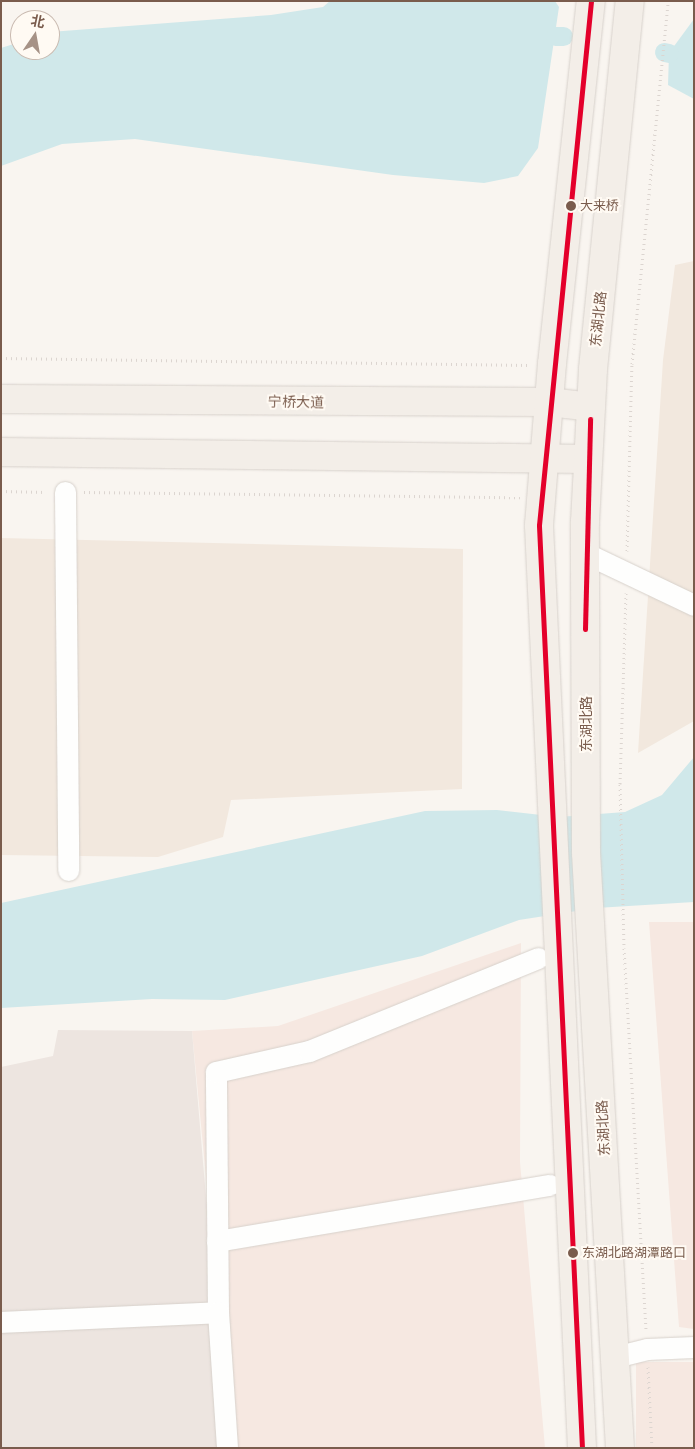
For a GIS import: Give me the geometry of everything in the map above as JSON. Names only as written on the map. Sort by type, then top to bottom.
[{"type":"main road","points":[[582,1448],[549,957],[552,789],[539,525],[552,364],[591,1]]},
{"type":"main road","name":"东湖北路","points":[[620,1448],[586,782],[585,553],[591,408],[630,1]]},
{"type":"main road","name":"宁桥大道","points":[[1,399],[549,402],[591,408]]},
{"type":"main road","points":[[1,452],[588,459]]},
{"type":"street","points":[[65,492],[68,870]]},
{"type":"street","points":[[585,553],[694,605]]},
{"type":"street","points":[[228,1448],[218,1312],[216,1072],[309,1051],[549,957]]},
{"type":"street","points":[[217,1241],[549,1185]]},
{"type":"street","points":[[1,1322],[218,1312]]},
{"type":"street","points":[[615,1357],[647,1348],[694,1347]]},
{"type":"path","points":[[632,364],[668,1]]},
{"type":"path","points":[[1,358],[552,364]]},
{"type":"path","points":[[1,491],[541,497]]},
{"type":"path","points":[[620,784],[624,948],[652,1448]]},
{"type":"shaded area","points":[[694,261],[694,721],[638,753],[663,360],[675,265]]},
{"type":"shaded area","points":[[1,538],[463,549],[462,789],[231,800],[223,837],[158,857],[1,855]]},
{"type":"shaded area","points":[[649,922],[694,922],[694,1329],[679,1327]]},
{"type":"shaded area","points":[[521,943],[520,1162],[545,1448],[232,1448],[192,1031],[278,1026]]},
{"type":"shaded area","points":[[58,1030],[192,1031],[227,1448],[1,1448],[1,1067],[53,1056]]},
{"type":"shaded area","points":[[636,1362],[694,1362],[694,1448],[636,1448]]},
{"type":"water","points":[[330,1],[555,1],[559,7],[538,148],[518,176],[484,183],[393,175],[135,139],[62,144],[1,166],[1,48],[10,45],[10,60],[60,60],[60,31],[271,15],[323,7]]},
{"type":"water","points":[[694,19],[694,99],[668,85],[669,53]]},
{"type":"water","points":[[694,757],[694,902],[596,908],[519,920],[422,956],[225,1000],[152,999],[1,1008],[1,903],[425,811],[497,810],[559,817],[625,812],[662,795]]},
{"type":"waterway","points":[[555,36],[563,36]]},
{"type":"waterway","points":[[664,52],[669,53]]},
{"type":"transit line","points":[[582,1448],[539,525],[591,1]]},
{"type":"transit line","points":[[585,629],[590,419]]},
{"type":"place","name":"大来桥","points":[[571,206]]},
{"type":"place","name":"东湖北路湖潭路口","points":[[573,1253]]}]
